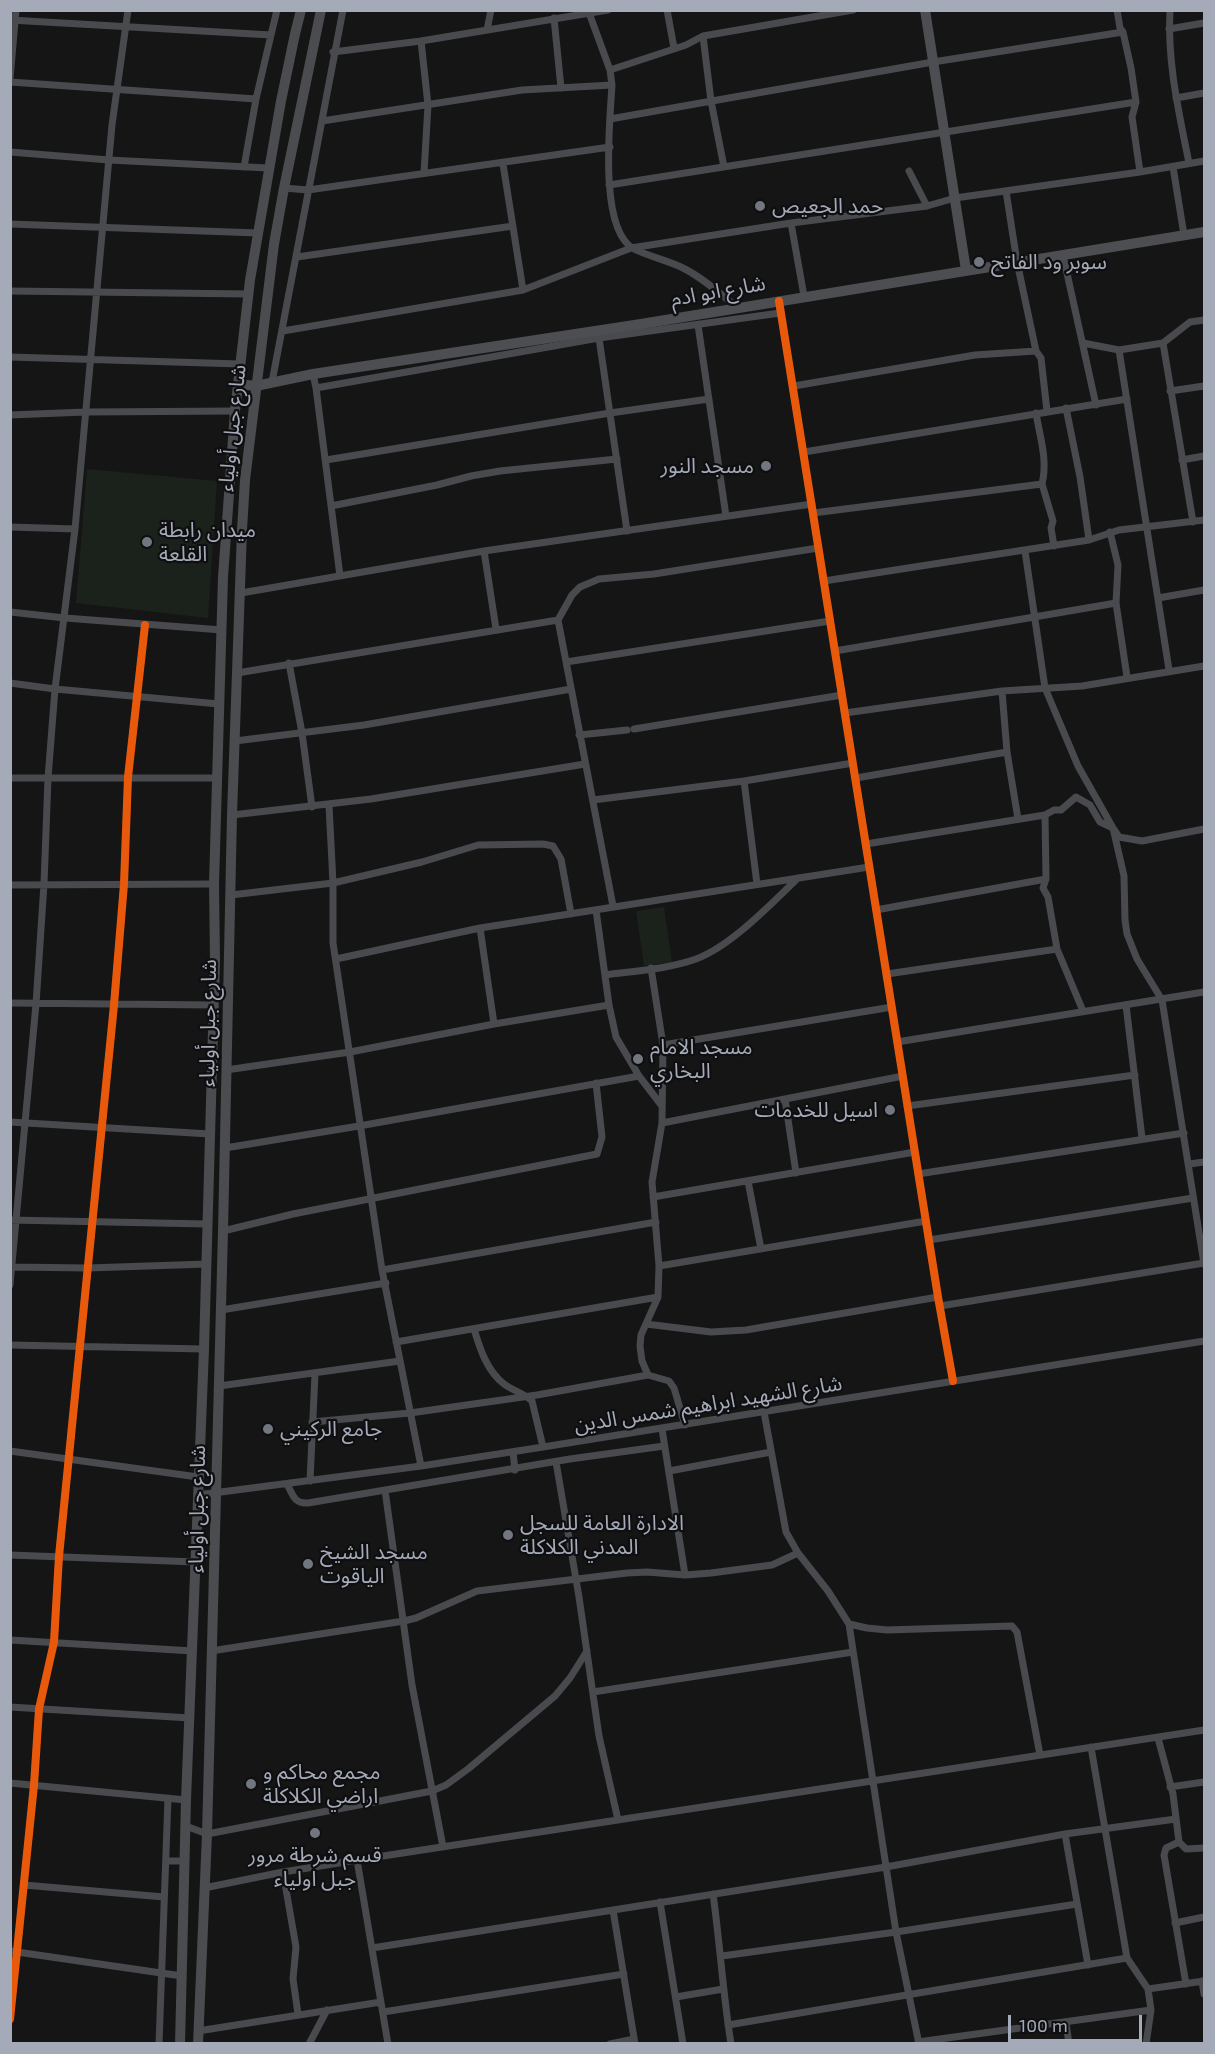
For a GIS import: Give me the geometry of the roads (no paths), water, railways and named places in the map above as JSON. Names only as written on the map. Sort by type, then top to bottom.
[{"type":"main road","name":"شارع جبل أولياء","points":[[180,2043],[186,1800],[207,1264],[214,1005],[214,884],[227,513],[248,294],[268,168],[301,10]]},
{"type":"main road","name":"شارع جبل أولياء","points":[[198,2043],[207,1833],[232,815],[245,480],[274,244],[321,10]]},
{"type":"street","points":[[16,10],[13,20],[10,80],[256,99]]},
{"type":"street","points":[[10,1285],[13,1220],[36,1004],[55,690],[75,529],[109,160],[128,10]]},
{"type":"street","points":[[244,167],[256,99],[277,10]]},
{"type":"street","points":[[272,382],[297,257],[333,52],[343,10]]},
{"type":"street","points":[[487,30],[491,10]]},
{"type":"street","points":[[333,52],[421,41],[608,10]]},
{"type":"street","points":[[667,10],[674,48]]},
{"type":"street","points":[[610,70],[686,45],[703,36],[853,10]]},
{"type":"street","points":[[925,10],[966,270]]},
{"type":"street","points":[[1117,10],[1120,28],[1124,32],[1136,102],[1132,117],[1140,172]]},
{"type":"street","points":[[1170,10],[1169,29],[1176,98],[1190,164]]},
{"type":"street","points":[[588,12],[610,70],[612,85],[609,185],[612,215],[618,230],[631,248],[683,268],[737,307]]},
{"type":"street","points":[[554,18],[561,88]]},
{"type":"street","points":[[13,20],[271,34]]},
{"type":"street","points":[[1169,29],[1204,23]]},
{"type":"street","points":[[610,119],[933,62],[1124,32]]},
{"type":"street","points":[[703,36],[711,101],[724,167]]},
{"type":"street","points":[[421,41],[428,105],[424,173]]},
{"type":"street","points":[[322,121],[522,90],[612,85]]},
{"type":"street","points":[[1176,98],[1204,93]]},
{"type":"street","points":[[609,185],[1136,102]]},
{"type":"street","points":[[284,188],[308,190],[610,147]]},
{"type":"street","points":[[10,152],[109,160],[268,168]]},
{"type":"street","points":[[283,332],[523,290],[631,248],[791,223],[927,206],[955,198],[1204,161]]},
{"type":"street","points":[[503,164],[523,290]]},
{"type":"street","points":[[1173,166],[1184,235]]},
{"type":"street","points":[[909,171],[927,206]]},
{"type":"street","points":[[1006,191],[1017,262],[1036,351],[1041,358],[1047,411]]},
{"type":"street","points":[[791,223],[804,296]]},
{"type":"street","points":[[10,224],[258,233]]},
{"type":"street","points":[[297,257],[513,226]]},
{"type":"street","name":"شارع ابو ادم","points":[[238,384],[256,386],[313,374],[641,324],[1204,232]]},
{"type":"street","points":[[1063,255],[1096,405]]},
{"type":"street","points":[[10,291],[248,294]]},
{"type":"street","points":[[779,301],[953,1381]]},
{"type":"street","points":[[316,388],[599,338],[780,313]]},
{"type":"street","points":[[1083,343],[1119,350],[1163,343],[1190,322],[1204,320]]},
{"type":"street","points":[[698,325],[726,516]]},
{"type":"street","points":[[599,338],[627,531]]},
{"type":"street","points":[[1163,343],[1194,522]]},
{"type":"street","points":[[1119,350],[1169,670]]},
{"type":"street","points":[[794,386],[975,355],[1036,351]]},
{"type":"street","points":[[10,357],[240,364]]},
{"type":"street","points":[[313,374],[340,576]]},
{"type":"street","points":[[1170,391],[1204,386]]},
{"type":"street","points":[[326,460],[709,399]]},
{"type":"street","points":[[804,452],[1127,399]]},
{"type":"street","points":[[1066,408],[1080,477],[1089,540]]},
{"type":"street","points":[[10,415],[235,411]]},
{"type":"street","points":[[1036,413],[1045,457],[1042,484],[1053,521],[1051,528],[1054,546]]},
{"type":"street","points":[[1182,460],[1204,456]]},
{"type":"street","points":[[331,506],[500,471],[617,459]]},
{"type":"street","points":[[813,513],[1042,484]]},
{"type":"street","points":[[241,593],[484,551],[812,504]]},
{"type":"street","points":[[824,581],[1089,540],[1110,532],[1146,525],[1204,520]]},
{"type":"street","points":[[10,527],[75,529]]},
{"type":"street","points":[[1110,532],[1118,565],[1116,603],[1127,677]]},
{"type":"street","points":[[613,906],[558,620],[572,595],[580,587],[598,579],[654,574],[818,548]]},
{"type":"street","points":[[1025,550],[1045,688],[1078,765],[1113,828],[1119,837],[1135,841],[1204,829]]},
{"type":"street","points":[[484,551],[496,629]]},
{"type":"street","points":[[1158,598],[1204,590]]},
{"type":"street","points":[[835,651],[1116,603]]},
{"type":"street","points":[[10,612],[222,630]]},
{"type":"street","points":[[237,673],[558,620]]},
{"type":"street","points":[[566,662],[830,621]]},
{"type":"street","points":[[10,2019],[14,1951],[24,1885],[39,1709],[54,1642],[68,1460],[114,1005],[124,884],[128,777],[145,624]]},
{"type":"street","points":[[289,663],[312,807]]},
{"type":"street","points":[[845,713],[1002,691],[1082,686],[1204,666]]},
{"type":"street","points":[[10,683],[55,690],[219,704]]},
{"type":"street","points":[[235,741],[364,725],[571,689]]},
{"type":"street","points":[[1002,691],[1007,752],[1018,819]]},
{"type":"street","points":[[579,735],[631,729],[842,695]]},
{"type":"street","points":[[856,778],[1007,752]]},
{"type":"street","points":[[593,800],[744,781],[853,763]]},
{"type":"street","points":[[232,815],[329,805],[585,764]]},
{"type":"street","points":[[10,778],[217,778]]},
{"type":"street","points":[[744,781],[757,884]]},
{"type":"street","points":[[866,844],[1045,815],[1054,810],[1061,810],[1076,797],[1090,805],[1100,822],[1113,828]]},
{"type":"street","points":[[329,805],[333,943],[382,1270],[421,1466]]},
{"type":"street","points":[[1045,815],[1046,879],[1043,888],[1048,897],[1057,949],[1083,1011]]},
{"type":"street","points":[[940,1306],[1204,1263],[1162,1000],[1137,959],[1127,934],[1124,876],[1113,828]]},
{"type":"street","points":[[231,895],[333,883],[422,862],[478,845],[543,844],[553,846],[561,859],[571,914]]},
{"type":"street","points":[[336,959],[480,928],[869,867]]},
{"type":"street","points":[[605,975],[683,963],[699,958],[768,908],[798,878]]},
{"type":"street","points":[[876,910],[1046,879]]},
{"type":"street","points":[[10,885],[214,884]]},
{"type":"street","points":[[596,910],[609,1005],[616,1037],[639,1076],[662,1106]]},
{"type":"street","points":[[480,928],[494,1024]]},
{"type":"street","points":[[887,974],[1057,949]]},
{"type":"street","points":[[648,1374],[640,1346],[641,1335],[658,1297],[656,1222],[652,1197],[655,1161],[662,1123],[663,1046],[651,968]]},
{"type":"street","points":[[897,1042],[1204,992]]},
{"type":"street","points":[[10,1004],[214,1005]]},
{"type":"street","points":[[226,1070],[350,1052],[494,1024],[609,1005]]},
{"type":"street","points":[[1126,1005],[1143,1138]]},
{"type":"street","points":[[663,1046],[892,1007]]},
{"type":"street","points":[[908,1106],[1135,1075]]},
{"type":"street","points":[[225,1148],[639,1076]]},
{"type":"street","points":[[662,1123],[903,1076]]},
{"type":"street","points":[[223,1231],[293,1214],[597,1154],[602,1137],[596,1083]]},
{"type":"street","points":[[785,1099],[796,1173]]},
{"type":"street","points":[[10,1122],[210,1134]]},
{"type":"street","points":[[918,1174],[1184,1132]]},
{"type":"street","points":[[652,1197],[915,1152]]},
{"type":"street","points":[[1189,1164],[1204,1162]]},
{"type":"street","points":[[748,1181],[761,1249]]},
{"type":"street","points":[[929,1240],[1193,1198]]},
{"type":"street","points":[[13,1220],[207,1224]]},
{"type":"street","points":[[658,1266],[926,1221]]},
{"type":"street","points":[[382,1270],[656,1222]]},
{"type":"street","points":[[11,1267],[88,1268],[207,1264]]},
{"type":"street","points":[[221,1310],[386,1283]]},
{"type":"street","points":[[396,1342],[658,1297]]},
{"type":"street","points":[[646,1324],[711,1332],[746,1330],[938,1298]]},
{"type":"street","points":[[474,1329],[480,1350],[496,1376],[504,1384],[527,1396],[535,1406],[543,1447]]},
{"type":"street","name":"شارع الشهيد ابراهيم شمس الدين","points":[[198,1495],[513,1452],[1204,1341]]},
{"type":"street","points":[[10,1345],[204,1349]]},
{"type":"street","points":[[219,1386],[400,1361]]},
{"type":"street","points":[[310,1481],[315,1374]]},
{"type":"street","points":[[312,1422],[410,1413],[527,1396],[648,1374],[669,1382],[674,1388],[685,1425]]},
{"type":"street","points":[[764,1412],[786,1532],[849,1624],[896,1932],[919,2043],[1151,2010]]},
{"type":"street","points":[[662,1429],[685,1575]]},
{"type":"street","points":[[287,1484],[300,1504],[664,1446]]},
{"type":"street","points":[[10,1451],[198,1477]]},
{"type":"street","points":[[513,1452],[514,1470]]},
{"type":"street","points":[[669,1471],[771,1452]]},
{"type":"street","points":[[556,1462],[599,1736],[618,1820]]},
{"type":"street","points":[[385,1490],[412,1684],[443,1847]]},
{"type":"street","points":[[211,1650],[404,1621],[477,1591],[647,1572],[685,1575],[772,1565],[798,1552]]},
{"type":"street","points":[[10,1555],[196,1562]]},
{"type":"street","points":[[849,1624],[887,1630],[1012,1626],[1017,1632],[1040,1755]]},
{"type":"street","points":[[10,1640],[193,1651]]},
{"type":"street","points":[[186,1826],[207,1833],[432,1791],[446,1785],[549,1701],[570,1678],[586,1650]]},
{"type":"street","points":[[593,1692],[853,1652]]},
{"type":"street","points":[[10,1707],[190,1718]]},
{"type":"street","points":[[204,1888],[357,1860],[1204,1730]]},
{"type":"street","points":[[1158,1738],[1170,1787],[1179,1842],[1186,1849],[1204,1848]]},
{"type":"street","points":[[1091,1747],[1127,1958],[1148,1989],[1151,2010],[1146,2043]]},
{"type":"street","points":[[1170,1787],[1204,1782]]},
{"type":"street","points":[[10,1783],[186,1800]]},
{"type":"street","points":[[159,2043],[168,1798]]},
{"type":"street","points":[[372,1948],[886,1867],[1065,1834],[1176,1819]]},
{"type":"street","points":[[1065,1834],[1088,1965]]},
{"type":"street","points":[[1179,1842],[1165,1851],[1186,1983]]},
{"type":"street","points":[[357,1860],[388,2043]]},
{"type":"street","points":[[166,1861],[185,1861]]},
{"type":"street","points":[[283,1872],[296,1947],[293,1979],[298,2014]]},
{"type":"street","points":[[24,1885],[164,1897]]},
{"type":"street","points":[[713,1894],[731,2043]]},
{"type":"street","points":[[660,1902],[683,2043]]},
{"type":"street","points":[[722,1956],[1077,1904]]},
{"type":"street","points":[[610,2043],[634,2041],[613,1910]]},
{"type":"street","points":[[1176,1923],[1204,1917]]},
{"type":"street","points":[[14,1951],[182,1976]]},
{"type":"street","points":[[728,2025],[1127,1958]]},
{"type":"street","points":[[383,2012],[624,1974]]},
{"type":"street","points":[[1148,1989],[1203,1981],[1204,1994]]},
{"type":"street","points":[[676,1997],[723,1989]]},
{"type":"street","points":[[198,2031],[381,2002]]},
{"type":"street","points":[[309,2043],[327,2010]]},
{"type":"street","points":[[1066,2023],[1069,2043]]},
{"type":"place","name":"حمد الجعيص","points":[[760,206]]},
{"type":"place","name":"سوبر ود الفاتح","points":[[979,262]]},
{"type":"place","name":"مسجد النور","points":[[766,466]]},
{"type":"place","name":"ميدان رابطة القلعة","points":[[147,542]]},
{"type":"place","name":"مسجد الامام البخاري","points":[[638,1059]]},
{"type":"place","name":"اسيل للخدمات","points":[[890,1110]]},
{"type":"place","name":"جامع الركيني","points":[[268,1429]]},
{"type":"place","name":"الادارة العامة للسجل المدني الكلاكلة","points":[[508,1535]]},
{"type":"place","name":"مسجد الشيخ الياقوت","points":[[308,1564]]},
{"type":"place","name":"مجمع محاكم و اراضي الكلاكلة","points":[[251,1784]]},
{"type":"place","name":"قسم شرطة مرور جبل اولياء","points":[[315,1833]]}]
